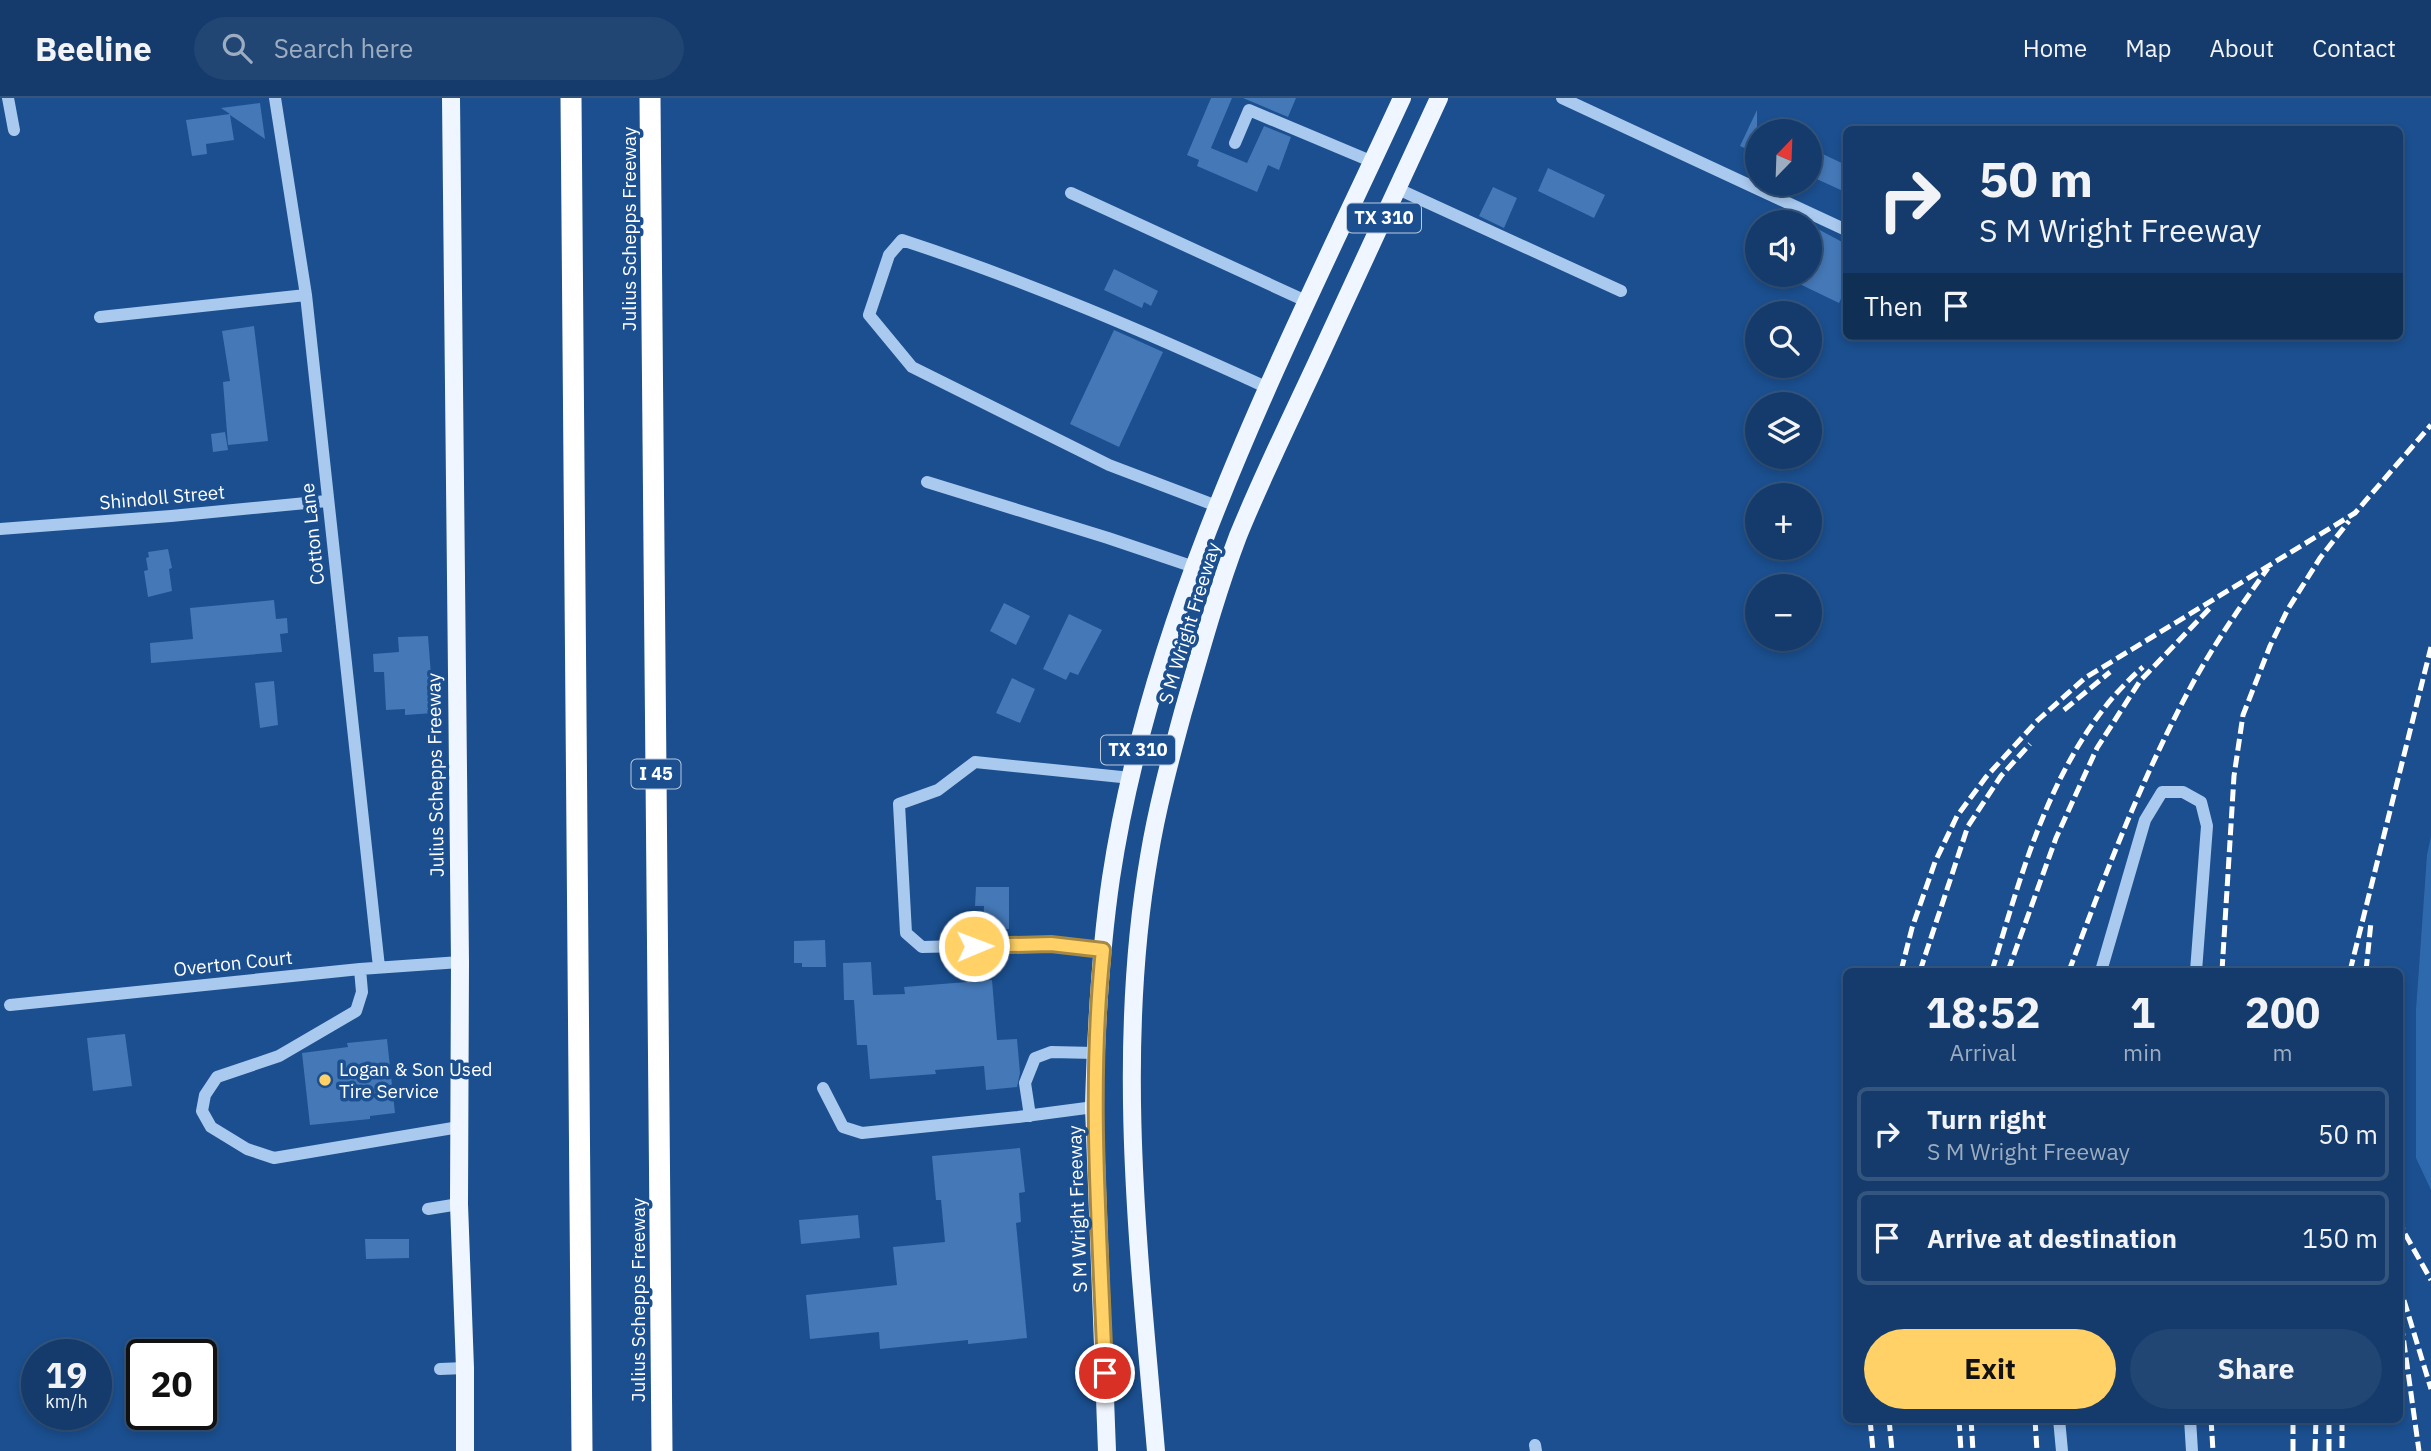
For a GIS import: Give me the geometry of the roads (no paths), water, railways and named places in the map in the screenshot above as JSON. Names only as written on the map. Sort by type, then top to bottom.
[{"type":"highway","points":[[570,98],[582,1448]]},
{"type":"highway","name":"Julius Schepps Freeway","points":[[650,98],[662,1451]]},
{"type":"main road","name":"Julius Schepps Freeway","points":[[452,98],[460,962],[459,1204],[466,1451]]},
{"type":"main road","name":"S M Wright Freeway","points":[[1107,1451],[1094,1107],[1095,1053],[1111,877],[1131,778],[1163,660],[1217,506],[1268,388],[1402,98]]},
{"type":"main road","name":"S M Wright Freeway","points":[[1156,1451],[1136,1216],[1132,1027],[1136,965],[1149,857],[1163,789],[1199,656],[1238,538],[1272,458],[1439,98]]},
{"type":"street","points":[[8,98],[14,130]]},
{"type":"street","name":"Cotton Lane","points":[[275,98],[306,295],[379,967]]},
{"type":"street","points":[[1562,98],[1843,229]]},
{"type":"street","points":[[1235,143],[1249,110],[1373,162]]},
{"type":"street","points":[[1398,189],[1621,291]]},
{"type":"street","points":[[1071,193],[1308,302]]},
{"type":"street","points":[[1217,506],[1109,465],[912,367],[869,315],[889,255],[902,240],[981,266],[1164,341],[1268,388]]},
{"type":"street","points":[[100,317],[306,295]]},
{"type":"street","points":[[927,482],[1194,567]]},
{"type":"street","name":"Shindoll Street","points":[[0,528],[171,516],[327,501]]},
{"type":"street","points":[[1103,950],[1051,944],[922,947],[906,933],[899,804],[938,790],[975,762],[1131,778]]},
{"type":"street","points":[[2102,968],[2145,820],[2162,792],[2183,792],[2202,802],[2207,826],[2196,968]]},
{"type":"street","name":"Overton Court","points":[[10,1005],[379,967],[460,962]]},
{"type":"street","points":[[360,969],[362,992],[356,1011],[279,1056],[217,1077],[205,1095],[202,1111],[211,1127],[247,1149],[274,1158],[459,1127]]},
{"type":"street","points":[[1030,1116],[1025,1083],[1035,1058],[1051,1052],[1095,1053]]},
{"type":"street","points":[[823,1088],[843,1127],[862,1133],[1094,1107]]},
{"type":"street","points":[[428,1209],[459,1204]]},
{"type":"street","points":[[440,1369],[465,1368]]},
{"type":"street","points":[[2059,1423],[2062,1451]]},
{"type":"street","points":[[2190,1423],[2192,1451]]},
{"type":"railway","points":[[1902,968],[1912,928],[1935,862],[1957,816],[1986,777],[2038,720],[2085,678],[2355,513],[2431,425]]},
{"type":"railway","points":[[2222,968],[2234,776],[2243,715],[2270,646],[2288,609],[2320,558],[2349,521]]},
{"type":"railway","points":[[2070,968],[2127,823],[2176,714],[2212,650],[2268,568]]},
{"type":"railway","points":[[2009,968],[2056,838],[2097,748],[2140,681],[2212,606]]},
{"type":"railway","points":[[2351,968],[2431,647]]},
{"type":"railway","points":[[1993,968],[2031,848],[2065,769],[2087,732],[2113,698],[2143,667]]},
{"type":"railway","points":[[2064,710],[2110,672]]},
{"type":"railway","points":[[1921,968],[1968,826],[2001,776],[2030,744]]},
{"type":"railway","points":[[2366,968],[2371,922]]},
{"type":"railway","points":[[2403,1229],[2431,1280]]},
{"type":"railway","points":[[2403,1297],[2431,1389]]},
{"type":"railway","points":[[2403,1336],[2419,1451]]},
{"type":"railway","points":[[1870,1423],[1873,1451]]},
{"type":"railway","points":[[1889,1423],[1892,1451]]},
{"type":"railway","points":[[1959,1423],[1961,1451]]},
{"type":"railway","points":[[1971,1423],[1973,1451]]},
{"type":"railway","points":[[2035,1423],[2037,1451]]},
{"type":"railway","points":[[2211,1423],[2213,1451]]},
{"type":"railway","points":[[2293,1423],[2293,1451]]},
{"type":"railway","points":[[2315,1451],[2316,1423]]},
{"type":"railway","points":[[2329,1423],[2329,1451]]},
{"type":"railway","points":[[2342,1423],[2342,1451]]},
{"type":"place","name":"Logan & Son Used Tire Service","points":[[325,1080]]}]
